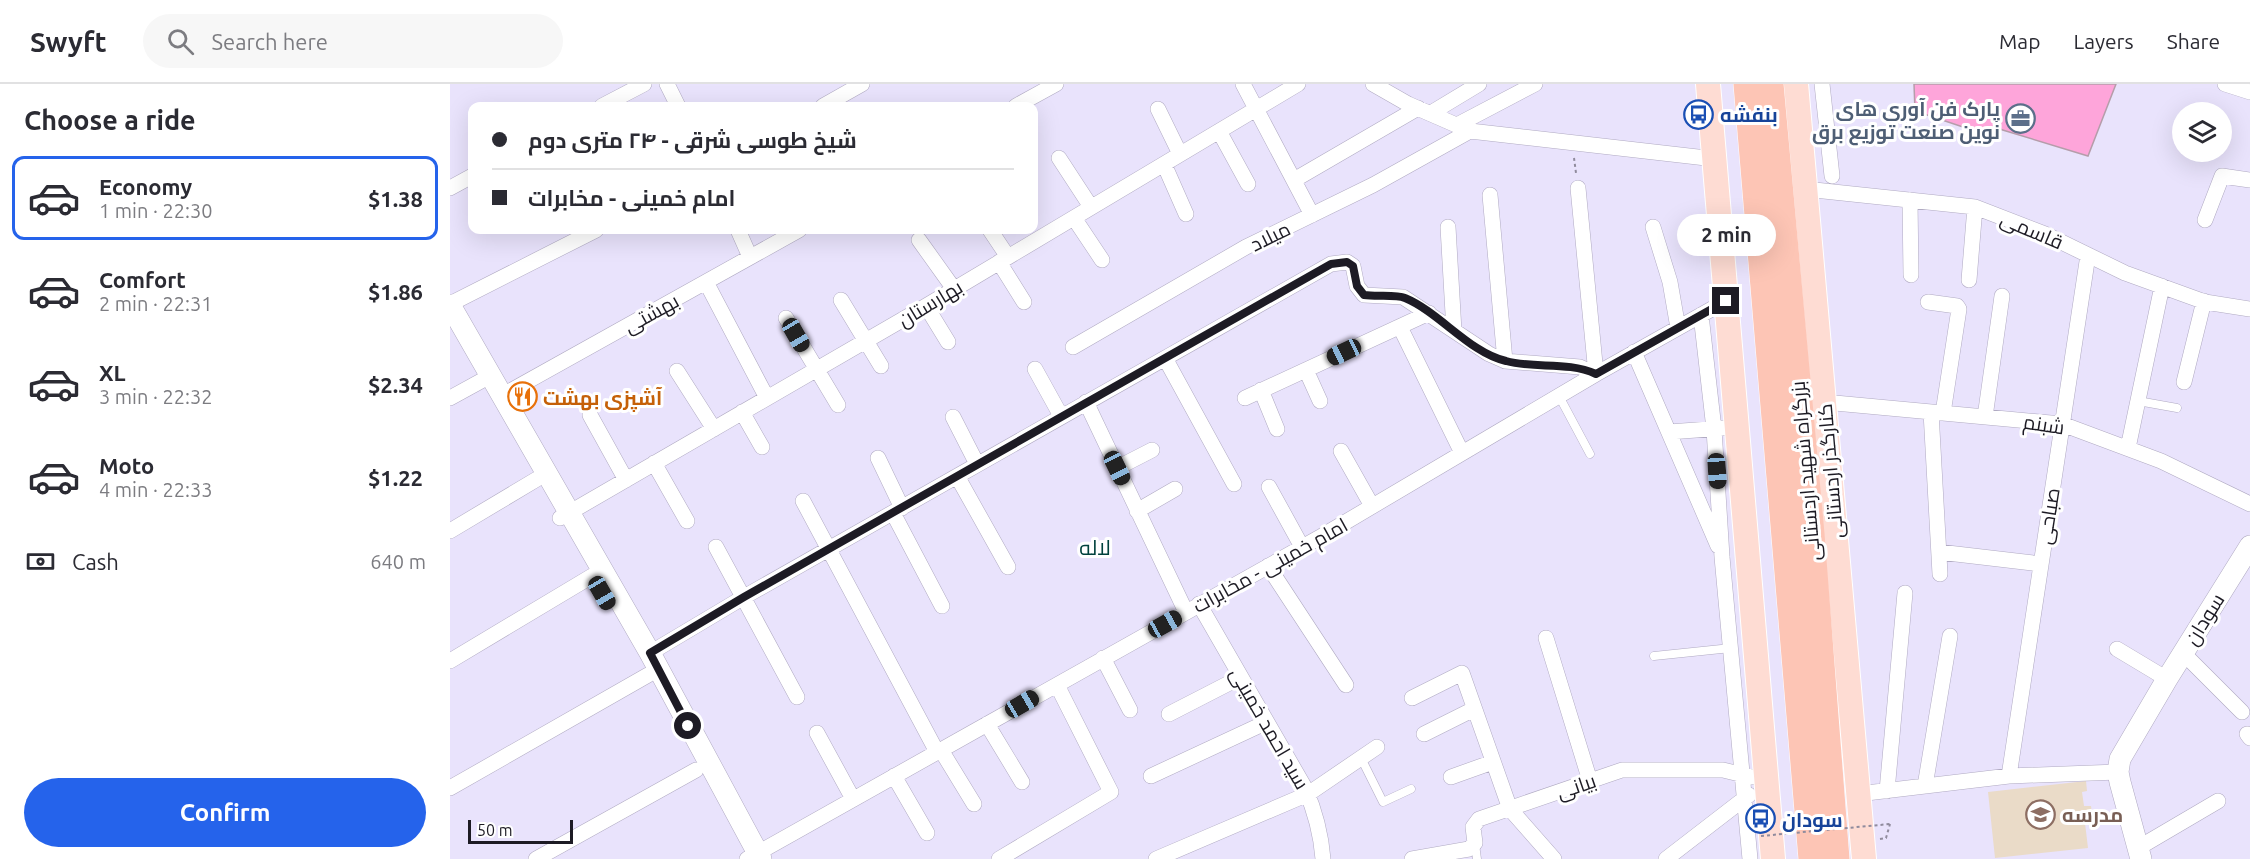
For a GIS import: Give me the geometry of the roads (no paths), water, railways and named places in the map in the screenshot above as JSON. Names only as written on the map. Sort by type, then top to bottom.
[{"type":"highway","name":"بزرگراه شهید اردستانی","points":[[1747,84],[1812,859]]},
{"type":"highway","name":"بزرگراه شهید اردستانی","points":[[1772,84],[1833,812],[1839,859]]},
{"type":"main road","points":[[1708,84],[1726,301],[1726,428],[1755,641],[1773,859]]},
{"type":"main road","name":"کنارگذر اردستانی","points":[[1796,84],[1864,859]]},
{"type":"main road","points":[[450,305],[503,395],[565,516],[592,576],[648,675],[696,770],[753,857]]},
{"type":"main road","points":[[450,329],[537,478],[565,516],[650,653],[753,857]]},
{"type":"main road","name":"سودان","points":[[2118,772],[2120,759],[2250,546]]},
{"type":"main road","points":[[2118,772],[2140,854]]},
{"type":"street","points":[[610,102],[644,84]]},
{"type":"street","points":[[667,84],[676,102]]},
{"type":"street","points":[[829,102],[862,84]]},
{"type":"street","points":[[1023,102],[1056,84]]},
{"type":"street","points":[[1243,84],[1312,215]]},
{"type":"street","name":"بهارستان","points":[[565,516],[926,306],[1298,84]]},
{"type":"street","points":[[1373,84],[1424,111],[1464,128],[1714,159]]},
{"type":"street","points":[[1294,180],[1479,84]]},
{"type":"street","name":"میلاد","points":[[1073,347],[1246,247],[1373,185],[1534,84]]},
{"type":"street","points":[[1822,84],[1833,176]]},
{"type":"street","points":[[2225,84],[2250,92]]},
{"type":"street","points":[[1158,109],[1180,154]]},
{"type":"street","points":[[1219,131],[1248,184]]},
{"type":"street","points":[[1059,158],[1091,207]]},
{"type":"street","points":[[1164,164],[1186,214]]},
{"type":"street","points":[[2205,220],[2222,176],[2250,180]]},
{"type":"street","points":[[450,188],[468,178]]},
{"type":"street","points":[[650,653],[744,597],[1331,264],[1347,262],[1353,266],[1357,286],[1364,295],[1403,297],[1489,354],[1505,361],[1580,367],[1596,374],[1578,188]]},
{"type":"street","name":"قاسمی","points":[[1805,189],[1975,207],[2044,234],[2125,273],[2204,302],[2250,309]]},
{"type":"street","points":[[1490,195],[1505,361]]},
{"type":"street","points":[[1910,200],[1911,275]]},
{"type":"street","points":[[1970,280],[1975,207]]},
{"type":"street","points":[[1074,218],[1102,260]]},
{"type":"street","points":[[1448,227],[1454,331]]},
{"type":"street","points":[[1653,227],[1670,282],[1678,327]]},
{"type":"street","points":[[450,305],[588,234]]},
{"type":"street","points":[[740,234],[750,257]]},
{"type":"street","name":"بهشتی","points":[[503,395],[792,234]]},
{"type":"street","points":[[992,234],[1024,302]]},
{"type":"street","points":[[919,240],[954,289]]},
{"type":"street","name":"صباحی","points":[[2009,776],[2088,255]]},
{"type":"street","points":[[706,282],[767,398]]},
{"type":"street","points":[[2128,448],[2162,286]]},
{"type":"street","points":[[1985,417],[2002,296]]},
{"type":"street","points":[[842,300],[881,366]]},
{"type":"street","name":"امام خمینی - مخابرات","points":[[753,857],[1302,548],[1596,374],[1726,301]]},
{"type":"street","points":[[1928,302],[1958,306],[1959,309],[1937,412],[1940,574]]},
{"type":"street","points":[[2184,382],[2204,302]]},
{"type":"street","points":[[926,306],[948,342]]},
{"type":"street","points":[[1245,398],[1429,313]]},
{"type":"street","points":[[1701,315],[1726,428],[1722,557],[1750,859]]},
{"type":"street","points":[[786,318],[838,405]]},
{"type":"street","points":[[1400,327],[1462,453]]},
{"type":"street","points":[[1634,352],[1722,557]]},
{"type":"street","points":[[1165,358],[1234,484]]},
{"type":"street","points":[[1035,369],[1061,417]]},
{"type":"street","points":[[1306,370],[1320,401]]},
{"type":"street","points":[[677,371],[714,429]]},
{"type":"street","points":[[450,398],[481,381]]},
{"type":"street","points":[[1261,390],[1276,429]]},
{"type":"street","points":[[1086,402],[1186,612]]},
{"type":"street","name":"شبنم","points":[[1824,402],[2062,424],[2161,461],[2250,504]]},
{"type":"street","points":[[742,412],[762,447]]},
{"type":"street","points":[[590,415],[626,480]]},
{"type":"street","points":[[953,417],[977,464]]},
{"type":"street","points":[[1669,432],[1726,428]]},
{"type":"street","points":[[1117,468],[1152,450]]},
{"type":"street","points":[[1341,451],[1372,506]]},
{"type":"street","points":[[878,458],[898,510],[942,606]]},
{"type":"street","points":[[654,463],[687,521]]},
{"type":"street","points":[[957,476],[1008,567]]},
{"type":"street","points":[[450,531],[537,478]]},
{"type":"street","points":[[1269,487],[1302,548]]},
{"type":"street","points":[[1137,511],[1175,489]]},
{"type":"street","points":[[803,501],[939,751],[974,804]]},
{"type":"street","points":[[716,547],[797,697]]},
{"type":"street","points":[[1939,552],[2041,564]]},
{"type":"street","points":[[1268,566],[1346,685]]},
{"type":"street","points":[[450,661],[592,576]]},
{"type":"street","points":[[1887,790],[1905,593]]},
{"type":"street","name":"سید احمد خمینی","points":[[1199,604],[1308,794],[1321,837],[1323,859]]},
{"type":"street","points":[[1925,786],[1950,636]]},
{"type":"street","points":[[1546,638],[1590,781]]},
{"type":"street","points":[[1731,648],[1755,641]]},
{"type":"street","points":[[2117,649],[2167,679]]},
{"type":"street","points":[[2183,653],[2242,712]]},
{"type":"street","points":[[1103,658],[1130,710]]},
{"type":"street","points":[[1412,699],[1462,673],[1510,809],[1554,859]]},
{"type":"street","points":[[450,788],[648,675]]},
{"type":"street","points":[[1169,714],[1241,678]]},
{"type":"street","points":[[999,859],[1111,792],[1057,685]]},
{"type":"street","points":[[1424,734],[1474,709]]},
{"type":"street","points":[[1151,776],[1267,722]]},
{"type":"street","points":[[987,724],[1022,782]]},
{"type":"street","points":[[818,733],[853,799]]},
{"type":"street","points":[[1156,859],[1308,794],[1377,747]]},
{"type":"street","points":[[1451,777],[1493,762]]},
{"type":"street","points":[[536,859],[696,770]]},
{"type":"street","name":"بیانی","points":[[1475,843],[1473,826],[1479,819],[1622,770],[1723,770],[1766,780]]},
{"type":"street","points":[[1858,794],[2009,776],[2118,772]]},
{"type":"street","points":[[894,776],[927,833]]},
{"type":"street","points":[[1666,859],[1745,799],[1766,780]]},
{"type":"street","points":[[2140,854],[2218,801]]},
{"type":"street","points":[[1412,859],[1469,849],[1475,843]]},
{"type":"lane","points":[[1559,396],[1590,454]]},
{"type":"lane","points":[[2138,401],[2177,408]]},
{"type":"lane","points":[[1654,656],[1731,648]]},
{"type":"lane","points":[[1361,758],[1383,802],[1411,789]]},
{"type":"lane","points":[[1475,843],[1476,859]]},
{"type":"place","name":"بنفشه","points":[[1699,114]]},
{"type":"place","name":"پارک فن آوری های نوین صنعت توزیع برق","points":[[2021,119]]},
{"type":"place","name":"آشپزی بهشت","points":[[522,397]]},
{"type":"place","name":"مدرسه","points":[[2041,814]]},
{"type":"place","name":"سودان","points":[[1761,819]]},
{"type":"district","name":"لاله","points":[[1095,547]]}]
